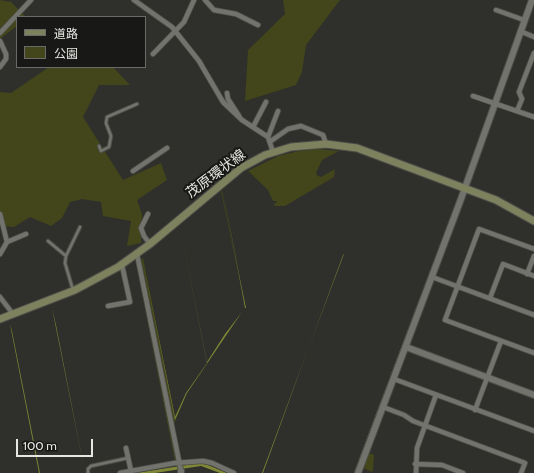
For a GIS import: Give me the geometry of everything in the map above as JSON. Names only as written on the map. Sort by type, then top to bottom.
[{"type":"main road","name":"茂原環状線","points":[[0,319],[73,291],[122,265],[150,244],[233,173],[253,161],[273,152],[300,145],[326,144],[357,148],[496,200],[534,221]]},
{"type":"street","points":[[0,33],[31,0]]},
{"type":"street","points":[[134,0],[175,31],[199,61],[223,102],[242,120],[270,139]]},
{"type":"street","points":[[153,54],[186,19],[194,0]]},
{"type":"street","points":[[205,0],[214,10],[236,14],[258,25]]},
{"type":"street","points":[[358,473],[432,277],[532,0]]},
{"type":"street","points":[[496,10],[524,20]]},
{"type":"street","points":[[520,31],[534,37]]},
{"type":"street","points":[[0,41],[6,54],[6,59],[0,67]]},
{"type":"street","points":[[517,111],[522,99],[519,92],[534,53]]},
{"type":"street","points":[[227,93],[228,99],[242,120]]},
{"type":"street","points":[[474,96],[534,117]]},
{"type":"street","points":[[253,127],[266,102]]},
{"type":"street","points":[[273,152],[270,139],[278,111]]},
{"type":"street","points":[[270,139],[288,129],[301,126],[323,135],[326,144]]},
{"type":"street","points":[[133,171],[167,148]]},
{"type":"street","points":[[0,214],[7,242]]},
{"type":"street","points":[[148,214],[141,228],[144,236],[150,244]]},
{"type":"street","points":[[534,249],[479,229],[445,320],[534,353]]},
{"type":"street","points":[[0,254],[7,242],[26,234]]},
{"type":"street","points":[[137,254],[181,472]]},
{"type":"street","points":[[527,274],[534,256]]},
{"type":"street","points":[[490,298],[503,264],[534,276]]},
{"type":"street","points":[[108,306],[130,302],[122,265]]},
{"type":"street","points":[[432,277],[534,315]]},
{"type":"street","points":[[0,296],[13,314]]},
{"type":"street","points":[[476,410],[501,341]]},
{"type":"street","points":[[406,347],[534,395]]},
{"type":"street","points":[[394,379],[534,431]]},
{"type":"street","points":[[416,473],[415,464],[417,448],[436,395]]},
{"type":"street","points":[[383,407],[425,425],[525,462],[521,473]]},
{"type":"street","points":[[126,448],[131,471]]},
{"type":"street","points":[[120,473],[179,463],[208,462],[234,473]]},
{"type":"street","points":[[415,464],[442,465],[464,473]]},
{"type":"lane","points":[[99,146],[101,150],[109,147],[111,136],[106,123],[107,117],[137,104]]},
{"type":"lane","points":[[73,291],[65,263],[66,256],[80,227]]},
{"type":"lane","points":[[48,241],[66,256]]},
{"type":"lane","points":[[88,473],[88,468],[91,466],[128,458]]},
{"type":"green space","points":[[0,0],[11,2],[25,16],[16,16],[16,27],[0,39]]},
{"type":"green space","points":[[283,0],[340,0],[306,45],[302,72],[296,85],[245,101],[248,50],[285,14]]},
{"type":"green space","points":[[48,68],[114,68],[130,85],[99,85],[83,117],[123,180],[161,163],[167,180],[137,200],[142,214],[141,243],[127,246],[131,221],[103,216],[101,202],[82,199],[70,202],[62,218],[51,226],[30,217],[14,227],[0,226],[0,92],[11,93]]},
{"type":"green space","points":[[318,149],[339,151],[322,160],[316,173],[321,177],[335,169],[334,177],[285,206],[275,206],[274,204],[277,202],[273,201],[268,190],[248,171],[278,156],[299,151]]},
{"type":"green space","points":[[221,191],[222,191],[241,288]]},
{"type":"green space","points":[[143,258],[175,419],[185,397],[174,424],[141,260]]},
{"type":"green space","points":[[137,262],[176,460],[175,462],[136,263]]},
{"type":"green space","points":[[242,312],[186,395],[187,393]]},
{"type":"green space","points":[[369,453],[374,455],[373,471],[371,472],[364,468]]},
{"type":"shaded area","points":[[223,190],[239,274],[246,308],[245,308]]},
{"type":"shaded area","points":[[180,227],[207,362],[225,334],[242,312],[187,393],[175,420],[143,261],[175,417],[186,393],[207,363]]},
{"type":"shaded area","points":[[344,254],[309,347],[343,255]]},
{"type":"shaded area","points":[[425,284],[390,378],[390,377]]},
{"type":"shaded area","points":[[52,308],[56,325],[85,473]]},
{"type":"shaded area","points":[[10,324],[12,331],[40,473],[39,473]]},
{"type":"shaded area","points":[[308,349],[263,473],[262,473],[268,457]]},
{"type":"shaded area","points":[[389,379],[355,473],[354,473]]},
{"type":"shaded area","points":[[199,463],[227,473],[220,473],[201,466],[155,473],[136,473]]}]
